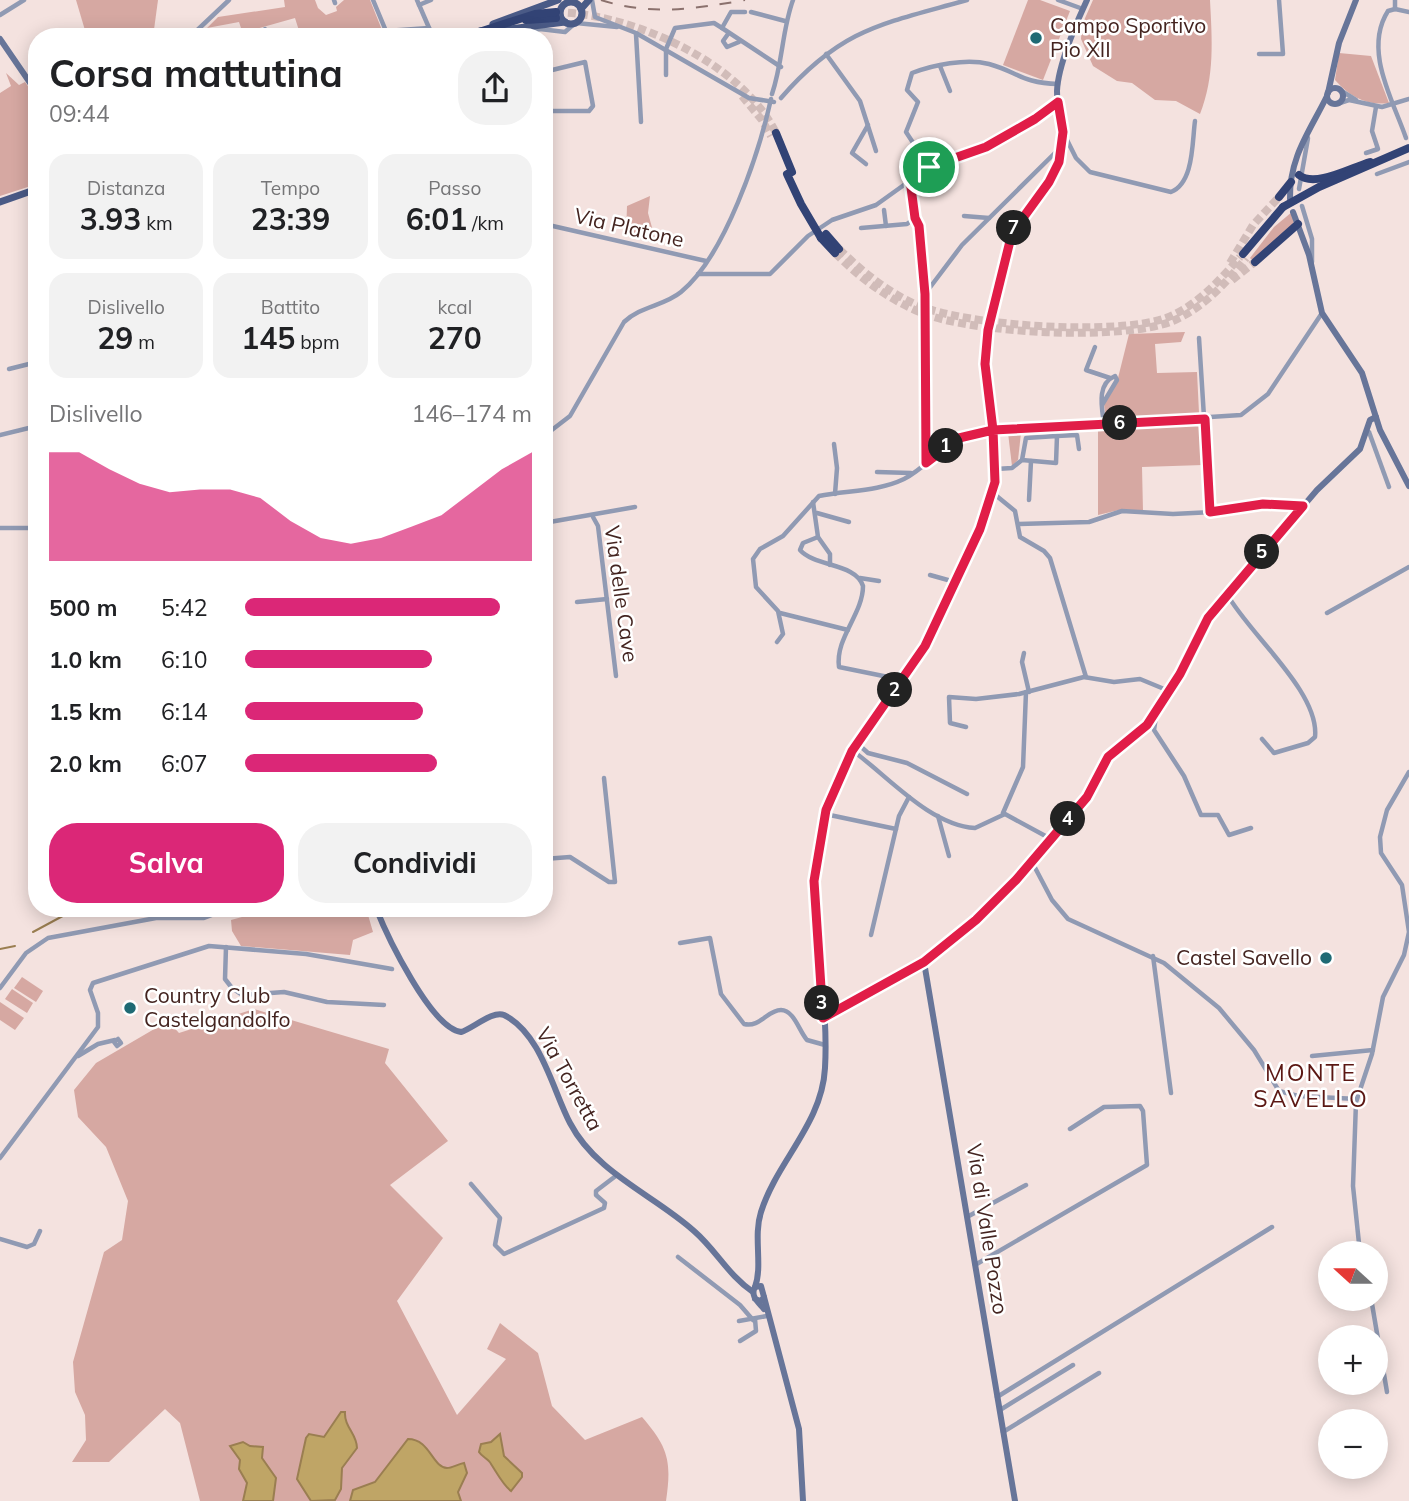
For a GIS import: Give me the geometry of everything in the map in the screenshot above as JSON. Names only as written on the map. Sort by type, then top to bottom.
[{"type":"highway","points":[[493,28],[535,14],[566,22]]},
{"type":"highway","points":[[773,134],[790,173],[824,236],[837,251]]},
{"type":"highway","points":[[1244,256],[1288,210],[1324,184],[1409,148]]},
{"type":"highway","points":[[1288,210],[1323,190],[1409,153]]},
{"type":"highway","points":[[1299,175],[1312,180],[1387,158]]},
{"type":"highway","points":[[1279,197],[1291,182]]},
{"type":"highway","points":[[1255,262],[1298,224]]},
{"type":"main road","points":[[517,28],[566,22],[591,0]]},
{"type":"main road","points":[[565,2],[560,14],[566,22]]},
{"type":"main road","points":[[487,28],[531,8],[574,2],[582,10]]},
{"type":"main road","points":[[0,202],[28,192]]},
{"type":"street","points":[[0,15],[24,0]]},
{"type":"street","points":[[199,28],[229,0]]},
{"type":"street","points":[[373,0],[385,28]]},
{"type":"street","points":[[429,28],[418,2],[431,0]]},
{"type":"street","points":[[591,0],[595,17]]},
{"type":"street","points":[[766,118],[775,98],[785,21],[793,0]]},
{"type":"street","points":[[760,102],[775,98],[790,88],[826,54],[868,28],[967,0]]},
{"type":"street","points":[[1058,0],[1083,9]]},
{"type":"street","points":[[803,1501],[799,1429],[766,1313],[764,1297],[756,1289],[756,1243],[760,1215],[771,1187],[816,1107],[824,1081],[825,1045],[814,881],[825,814],[837,780],[852,751],[927,642],[993,493],[996,469],[985,354],[1004,258],[1019,219],[1056,170],[1063,132],[1058,84],[1087,0]]},
{"type":"street","points":[[1259,54],[1283,54],[1279,0]]},
{"type":"street","points":[[1337,104],[1328,101],[1328,94],[1341,38],[1356,0]]},
{"type":"street","points":[[1395,0],[1395,9]]},
{"type":"street","points":[[1406,138],[1378,58],[1388,11],[1395,9],[1409,12]]},
{"type":"street","points":[[582,10],[666,49],[760,102],[768,110]]},
{"type":"street","points":[[722,29],[730,13],[748,12],[785,21]]},
{"type":"street","points":[[547,28],[566,22],[624,28]]},
{"type":"street","points":[[666,75],[666,49],[675,28],[714,23],[739,42],[781,66]]},
{"type":"street","points":[[636,33],[641,122]]},
{"type":"street","points":[[727,34],[723,41],[727,47],[739,42]]},
{"type":"street","points":[[0,39],[28,80]]},
{"type":"street","points":[[826,54],[857,95],[876,151]]},
{"type":"street","points":[[553,70],[585,62],[593,106],[589,111],[553,111]]},
{"type":"street","points":[[929,167],[906,133],[918,102],[907,90],[912,73],[940,66],[982,63],[1028,82],[1058,84]]},
{"type":"street","points":[[940,66],[950,91]]},
{"type":"street","points":[[1333,70],[1333,82],[1343,96],[1337,104]]},
{"type":"street","points":[[1290,199],[1299,145],[1328,94],[1339,90]]},
{"type":"street","points":[[1339,90],[1360,103]]},
{"type":"street","points":[[753,99],[775,98]]},
{"type":"street","points":[[553,430],[572,413],[624,322],[638,311],[678,294],[698,274],[741,198],[768,110],[775,98]]},
{"type":"street","points":[[1298,189],[1299,175],[1317,114],[1347,100],[1376,107],[1409,99]]},
{"type":"street","points":[[698,274],[770,274],[813,232],[837,217],[878,203],[929,167],[986,147],[1035,119],[1058,102]]},
{"type":"street","points":[[1366,153],[1378,149],[1372,131],[1376,107]]},
{"type":"street","points":[[1063,132],[1076,158],[1090,172],[1171,192],[1179,188],[1186,177],[1195,121]]},
{"type":"street","points":[[866,164],[852,153],[868,124]]},
{"type":"street","points":[[925,294],[957,251],[1062,145]]},
{"type":"street","points":[[1377,174],[1409,162]]},
{"type":"street","points":[[910,180],[915,218],[919,226],[925,294],[926,463]]},
{"type":"street","points":[[1302,206],[1313,245],[1311,266]]},
{"type":"street","points":[[884,210],[886,226]]},
{"type":"street","points":[[1288,210],[1298,224],[1322,313],[1362,373],[1376,418],[1408,483]]},
{"type":"street","points":[[964,216],[990,218]]},
{"type":"street","points":[[862,228],[908,224],[915,218]]},
{"type":"street","name":"Via Platone","points":[[553,226],[706,261]]},
{"type":"street","points":[[777,642],[783,634],[779,613],[757,587],[754,557],[760,549],[780,539],[819,496],[891,484],[913,473],[959,438],[993,430],[1241,415],[1260,402],[1322,313]]},
{"type":"street","points":[[1199,338],[1210,512]]},
{"type":"street","points":[[1095,347],[1086,370],[1110,378],[1101,396],[1104,424]]},
{"type":"street","points":[[9,369],[28,364]]},
{"type":"street","points":[[1376,418],[1370,421],[1369,432],[1389,487]]},
{"type":"street","points":[[0,435],[28,428]]},
{"type":"street","points":[[823,1018],[924,962],[976,920],[1032,862],[1090,794],[1108,757],[1138,735],[1157,710],[1202,628],[1227,594],[1303,506],[1356,454],[1369,432]]},
{"type":"street","points":[[996,469],[1012,468],[1022,460],[1026,438],[1076,435],[1079,449]]},
{"type":"street","points":[[1022,460],[1056,463],[1056,436]]},
{"type":"street","points":[[834,444],[837,468],[835,494]]},
{"type":"street","points":[[1028,500],[1031,461]]},
{"type":"street","points":[[877,471],[913,473]]},
{"type":"street","points":[[993,493],[1012,508],[1019,524],[1020,537],[1044,551],[1051,561],[1086,677]]},
{"type":"street","points":[[813,502],[817,513],[818,537],[830,554],[830,565]]},
{"type":"street","points":[[1019,524],[1089,522],[1124,511],[1164,514],[1210,512],[1263,504],[1303,506]]},
{"type":"street","name":"Via delle Cave","points":[[553,522],[593,517],[635,507]]},
{"type":"street","points":[[817,513],[849,522]]},
{"type":"street","name":"Via delle Cave","points":[[593,517],[598,526],[616,676]]},
{"type":"street","points":[[0,528],[28,528]]},
{"type":"street","points":[[818,537],[803,542],[800,550],[813,560],[860,578],[879,581]]},
{"type":"street","points":[[1327,613],[1409,567]]},
{"type":"street","points":[[930,575],[955,582]]},
{"type":"street","points":[[860,578],[863,595],[840,650],[839,667],[903,680]]},
{"type":"street","points":[[1227,594],[1285,670],[1314,719],[1315,737],[1305,744],[1275,754],[1262,738]]},
{"type":"street","points":[[577,602],[607,599]]},
{"type":"street","points":[[779,613],[848,630]]},
{"type":"street","points":[[852,751],[909,797],[938,815],[971,828],[984,825],[1003,813],[1023,767],[1027,692],[1022,662],[1024,653]]},
{"type":"street","points":[[966,727],[950,723],[949,697],[976,699],[1027,692],[1086,677],[1116,682],[1140,679],[1169,691]]},
{"type":"street","points":[[1157,710],[1154,728],[1184,776],[1200,814],[1218,814],[1229,835],[1251,828]]},
{"type":"street","points":[[858,743],[868,753],[907,763],[967,794]]},
{"type":"street","points":[[1359,1241],[1353,1186],[1357,1099],[1373,1049],[1383,997],[1408,939],[1402,885],[1382,854],[1380,841],[1386,813],[1409,772]]},
{"type":"street","points":[[553,858],[570,857],[610,882],[615,882],[604,779]]},
{"type":"street","points":[[872,935],[896,829],[901,811],[909,797]]},
{"type":"street","points":[[1003,813],[1051,840]]},
{"type":"street","points":[[825,814],[896,829]]},
{"type":"street","points":[[938,815],[948,856]]},
{"type":"street","points":[[1032,862],[1052,900],[1068,919],[1153,957],[1188,981],[1224,1013],[1254,1050],[1279,1091],[1294,1096],[1357,1099]]},
{"type":"street","points":[[0,988],[26,953],[48,939],[156,918],[207,917]]},
{"type":"street","name":"Via Torretta","points":[[380,917],[408,976],[444,1023],[461,1032],[498,1014],[506,1017],[534,1046],[581,1140],[618,1174],[694,1230],[738,1280],[756,1289],[766,1313]]},
{"type":"street","points":[[680,943],[710,938],[721,994],[744,1024],[754,1025],[776,1011],[784,1010],[792,1015],[809,1041],[825,1045]]},
{"type":"street","points":[[0,1158],[100,1024],[90,992],[91,984],[200,947],[226,947],[348,959],[360,965],[392,969]]},
{"type":"street","points":[[226,947],[225,979],[232,989],[242,995],[284,992],[327,1002],[384,1005]]},
{"type":"street","points":[[1153,957],[1171,1093]]},
{"type":"street","name":"Via di Valle Pozzo","points":[[924,962],[1015,1501]]},
{"type":"street","points":[[77,1056],[102,1042],[115,1040]]},
{"type":"street","points":[[1312,1056],[1373,1049]]},
{"type":"street","points":[[975,1265],[1148,1164],[1143,1111],[1139,1105],[1104,1107],[1070,1129]]},
{"type":"street","points":[[471,1184],[499,1218],[495,1245],[504,1254],[604,1208],[605,1203],[596,1195],[596,1191],[618,1174]]},
{"type":"street","points":[[967,1217],[1026,1185]]},
{"type":"street","points":[[997,1397],[1272,1227]]},
{"type":"street","points":[[0,1239],[28,1247],[40,1231]]},
{"type":"street","points":[[678,1257],[754,1319],[757,1329],[740,1341]]},
{"type":"street","points":[[739,1321],[754,1319],[766,1313]]},
{"type":"street","points":[[1000,1410],[1073,1366]]},
{"type":"street","points":[[1003,1432],[1099,1373]]},
{"type":"shaded area","points":[[76,0],[158,0],[154,28],[84,28]]},
{"type":"shaded area","points":[[284,0],[315,0],[318,8],[326,15],[337,11],[336,7],[344,0],[370,0],[381,28],[298,28],[295,18],[260,28],[241,28],[239,22],[207,28],[218,17],[285,7]]},
{"type":"shaded area","name":"Campo Sportivo Pio XII","points":[[1028,0],[1040,0],[1070,11],[1043,80],[1003,65]]},
{"type":"shaded area","points":[[1093,0],[1210,0],[1210,72],[1200,114],[1176,101],[1155,100],[1132,83],[1117,81],[1093,66],[1081,39],[1082,25]]},
{"type":"shaded area","points":[[1339,53],[1371,56],[1389,103],[1366,102],[1353,96],[1335,80]]},
{"type":"shaded area","points":[[6,73],[19,85],[25,82],[28,86],[28,187],[0,196],[0,93],[11,86]]},
{"type":"shaded area","points":[[650,196],[648,213],[656,242],[626,235],[627,206]]},
{"type":"shaded area","points":[[1292,212],[1294,221],[1291,228],[1252,260],[1250,258],[1274,227]]},
{"type":"shaded area","points":[[1185,332],[1181,342],[1155,344],[1157,373],[1197,372],[1199,413],[1106,420],[1104,404],[1118,378],[1129,334]]},
{"type":"shaded area","points":[[1202,422],[1203,465],[1142,467],[1143,511],[1119,510],[1098,515],[1098,427]]},
{"type":"shaded area","points":[[1008,433],[1021,433],[1018,460],[1012,466]]},
{"type":"shaded area","points":[[242,917],[369,917],[373,932],[353,940],[350,955],[241,946],[232,931],[231,920]]},
{"type":"shaded area","points":[[22,977],[43,991],[36,1002],[14,988]]},
{"type":"shaded area","points":[[12,989],[33,1003],[27,1013],[5,999]]},
{"type":"shaded area","points":[[0,1002],[24,1018],[15,1030],[0,1020]]},
{"type":"shaded area","points":[[254,1009],[389,1049],[385,1063],[448,1141],[390,1185],[443,1238],[397,1301],[457,1415],[506,1359],[487,1349],[500,1323],[538,1353],[552,1406],[585,1440],[642,1417],[658,1437],[666,1455],[666,1501],[200,1501],[180,1423],[165,1409],[109,1462],[72,1462],[86,1440],[85,1415],[75,1392],[73,1362],[104,1252],[122,1240],[128,1201],[106,1147],[78,1117],[74,1090],[96,1063],[168,1021],[179,1033]]},
{"type":"shaded area","points":[[341,1412],[345,1412],[346,1422],[357,1448],[342,1468],[341,1489],[335,1500],[311,1501],[297,1479],[306,1438],[309,1434],[324,1437]]},
{"type":"shaded area","points":[[500,1434],[504,1456],[522,1473],[511,1491],[490,1462],[479,1452],[481,1444],[491,1442]]},
{"type":"shaded area","points":[[408,1439],[421,1443],[442,1466],[449,1468],[464,1463],[467,1473],[458,1492],[461,1501],[350,1501],[353,1490],[375,1482]]},
{"type":"shaded area","points":[[243,1442],[250,1446],[263,1447],[262,1458],[276,1478],[273,1501],[243,1501],[247,1483],[239,1469],[240,1460],[230,1446]]},
{"type":"waterway","points":[[33,932],[61,917]]},
{"type":"waterway","points":[[0,949],[15,946]]},
{"type":"tunnel","points":[[556,12],[618,22],[650,32],[682,47],[738,84],[760,107],[776,133]]},
{"type":"tunnel","points":[[742,96],[762,120],[771,136]]},
{"type":"tunnel","points":[[1230,263],[1253,225],[1279,197]]},
{"type":"tunnel","points":[[839,249],[876,281],[917,305],[940,312],[1005,323],[1078,327],[1113,327],[1166,318],[1198,300],[1240,257]]},
{"type":"tunnel","points":[[835,253],[876,288],[922,313],[976,326],[1087,333],[1152,327],[1186,315],[1214,293],[1246,258]]},
{"type":"tunnel","points":[[1232,280],[1255,262]]},
{"type":"railway","points":[[601,0],[655,9],[690,8],[745,0]]},
{"type":"place","name":"Campo Sportivo Pio XII","points":[[1036,38]]},
{"type":"place","name":"Castel Savello","points":[[1326,958]]},
{"type":"place","name":"Country Club Castelgandolfo","points":[[130,1008]]},
{"type":"district","name":"MONTE SAVELLO","points":[[1311,1086]]},
{"type":"route","points":[[929,167],[910,180],[915,218],[919,226],[925,294],[926,463],[959,438],[993,430],[995,482],[984,519],[930,637],[852,751],[827,805],[814,881],[823,1018],[873,993],[924,962],[976,920],[1016,880],[1087,797],[1108,757],[1136,737],[1147,725],[1180,674],[1208,618],[1303,506],[1263,504],[1235,511],[1210,512],[1205,419],[993,430],[985,364],[988,330],[1008,242],[1019,219],[1049,182],[1059,162],[1063,132],[1058,102],[1035,119],[986,147],[929,167]]}]
